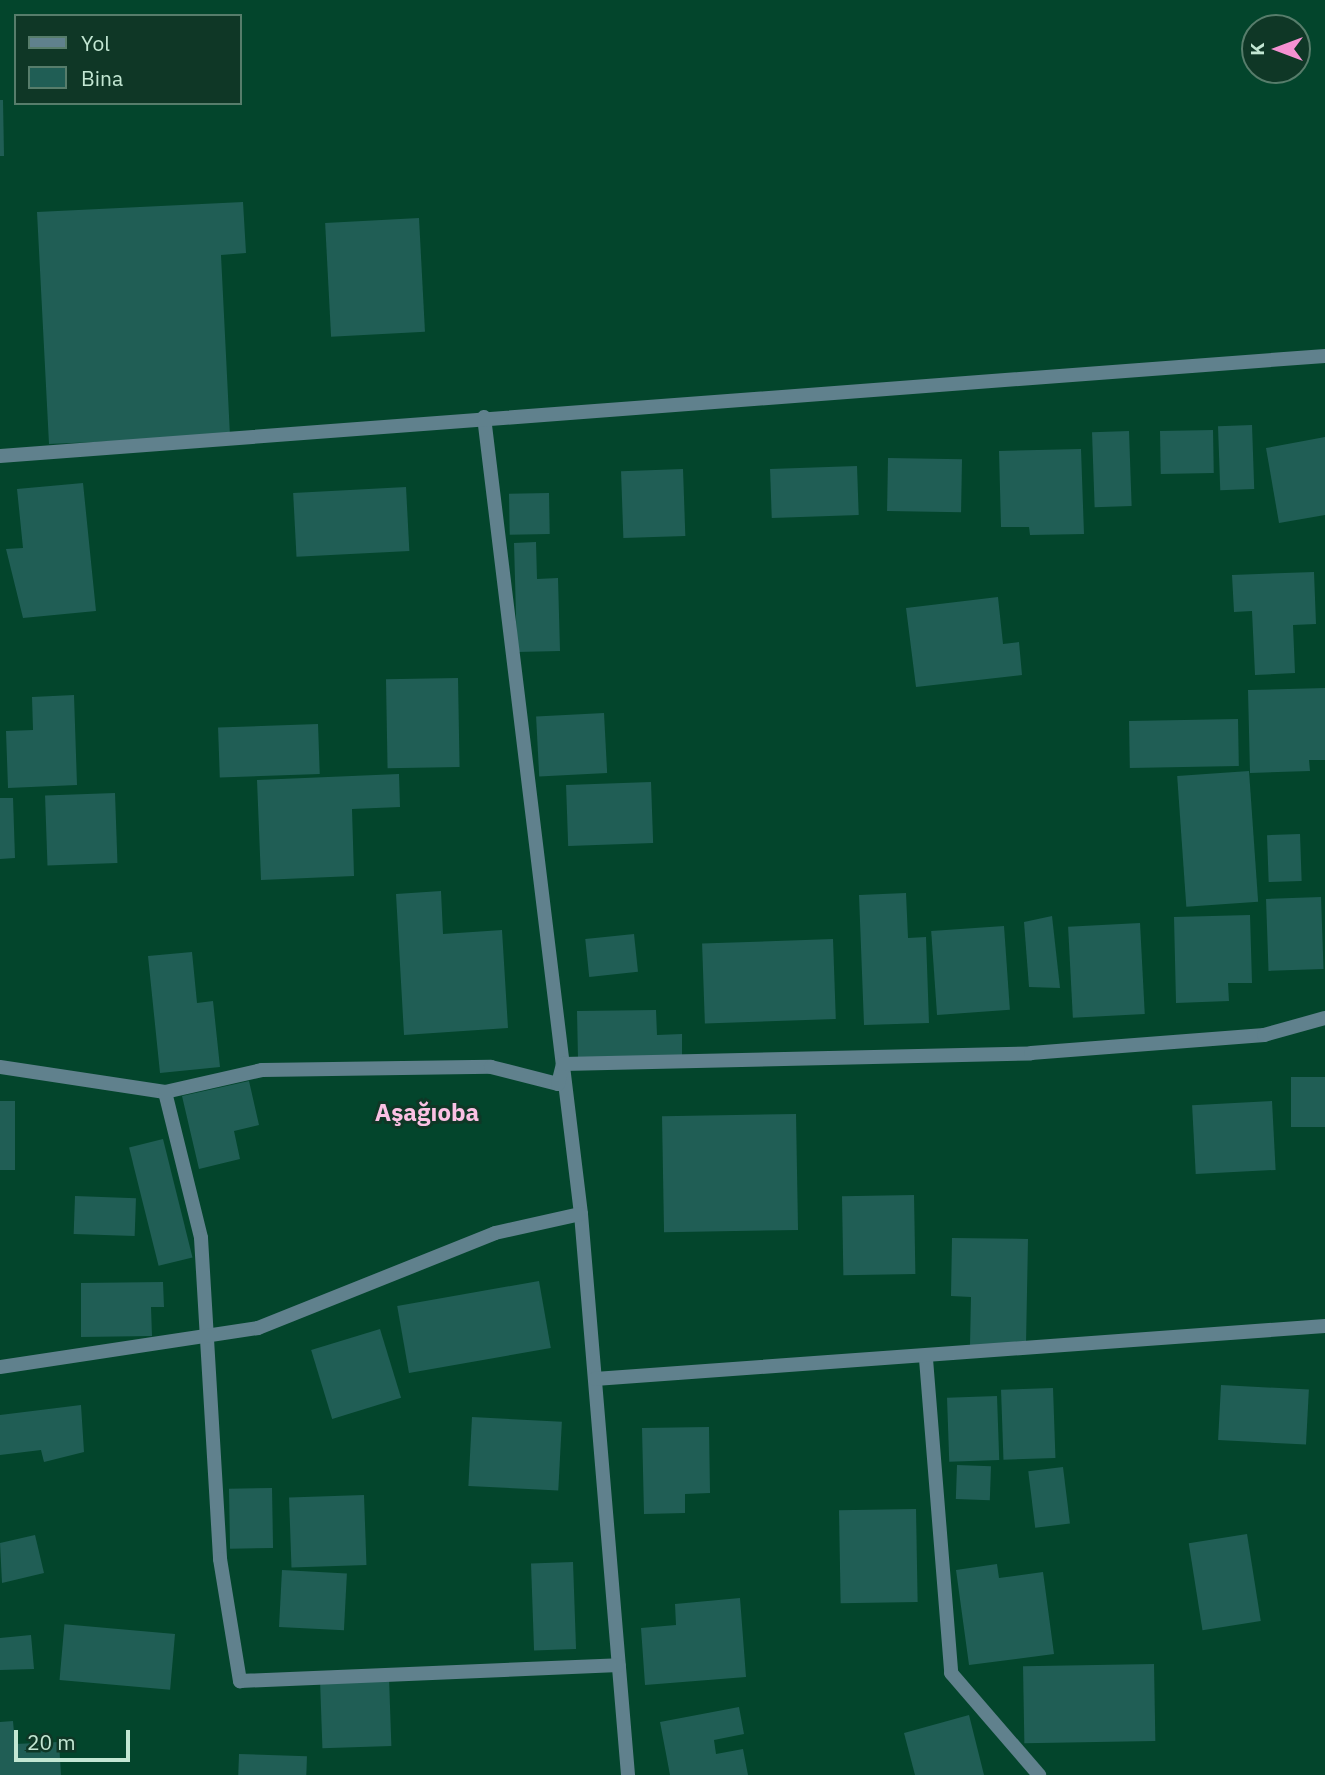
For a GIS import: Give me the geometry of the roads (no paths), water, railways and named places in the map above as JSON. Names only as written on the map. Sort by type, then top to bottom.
[{"type":"street","points":[[0,457],[484,417],[1325,356]]},
{"type":"street","points":[[484,417],[581,1214],[628,1775]]},
{"type":"street","points":[[563,1064],[1031,1053],[1264,1035],[1325,1018]]},
{"type":"street","points":[[0,1067],[165,1092],[262,1070],[491,1067],[558,1084],[563,1064]]},
{"type":"street","points":[[165,1092],[201,1238],[204,1337],[220,1559],[240,1681],[619,1665]]},
{"type":"street","points":[[0,1367],[258,1328],[495,1233],[581,1214]]},
{"type":"street","points":[[595,1379],[926,1359],[1325,1326]]},
{"type":"street","points":[[926,1359],[951,1673],[1039,1775]]},
{"type":"district","name":"Aşağıoba","points":[[427,1113]]}]
